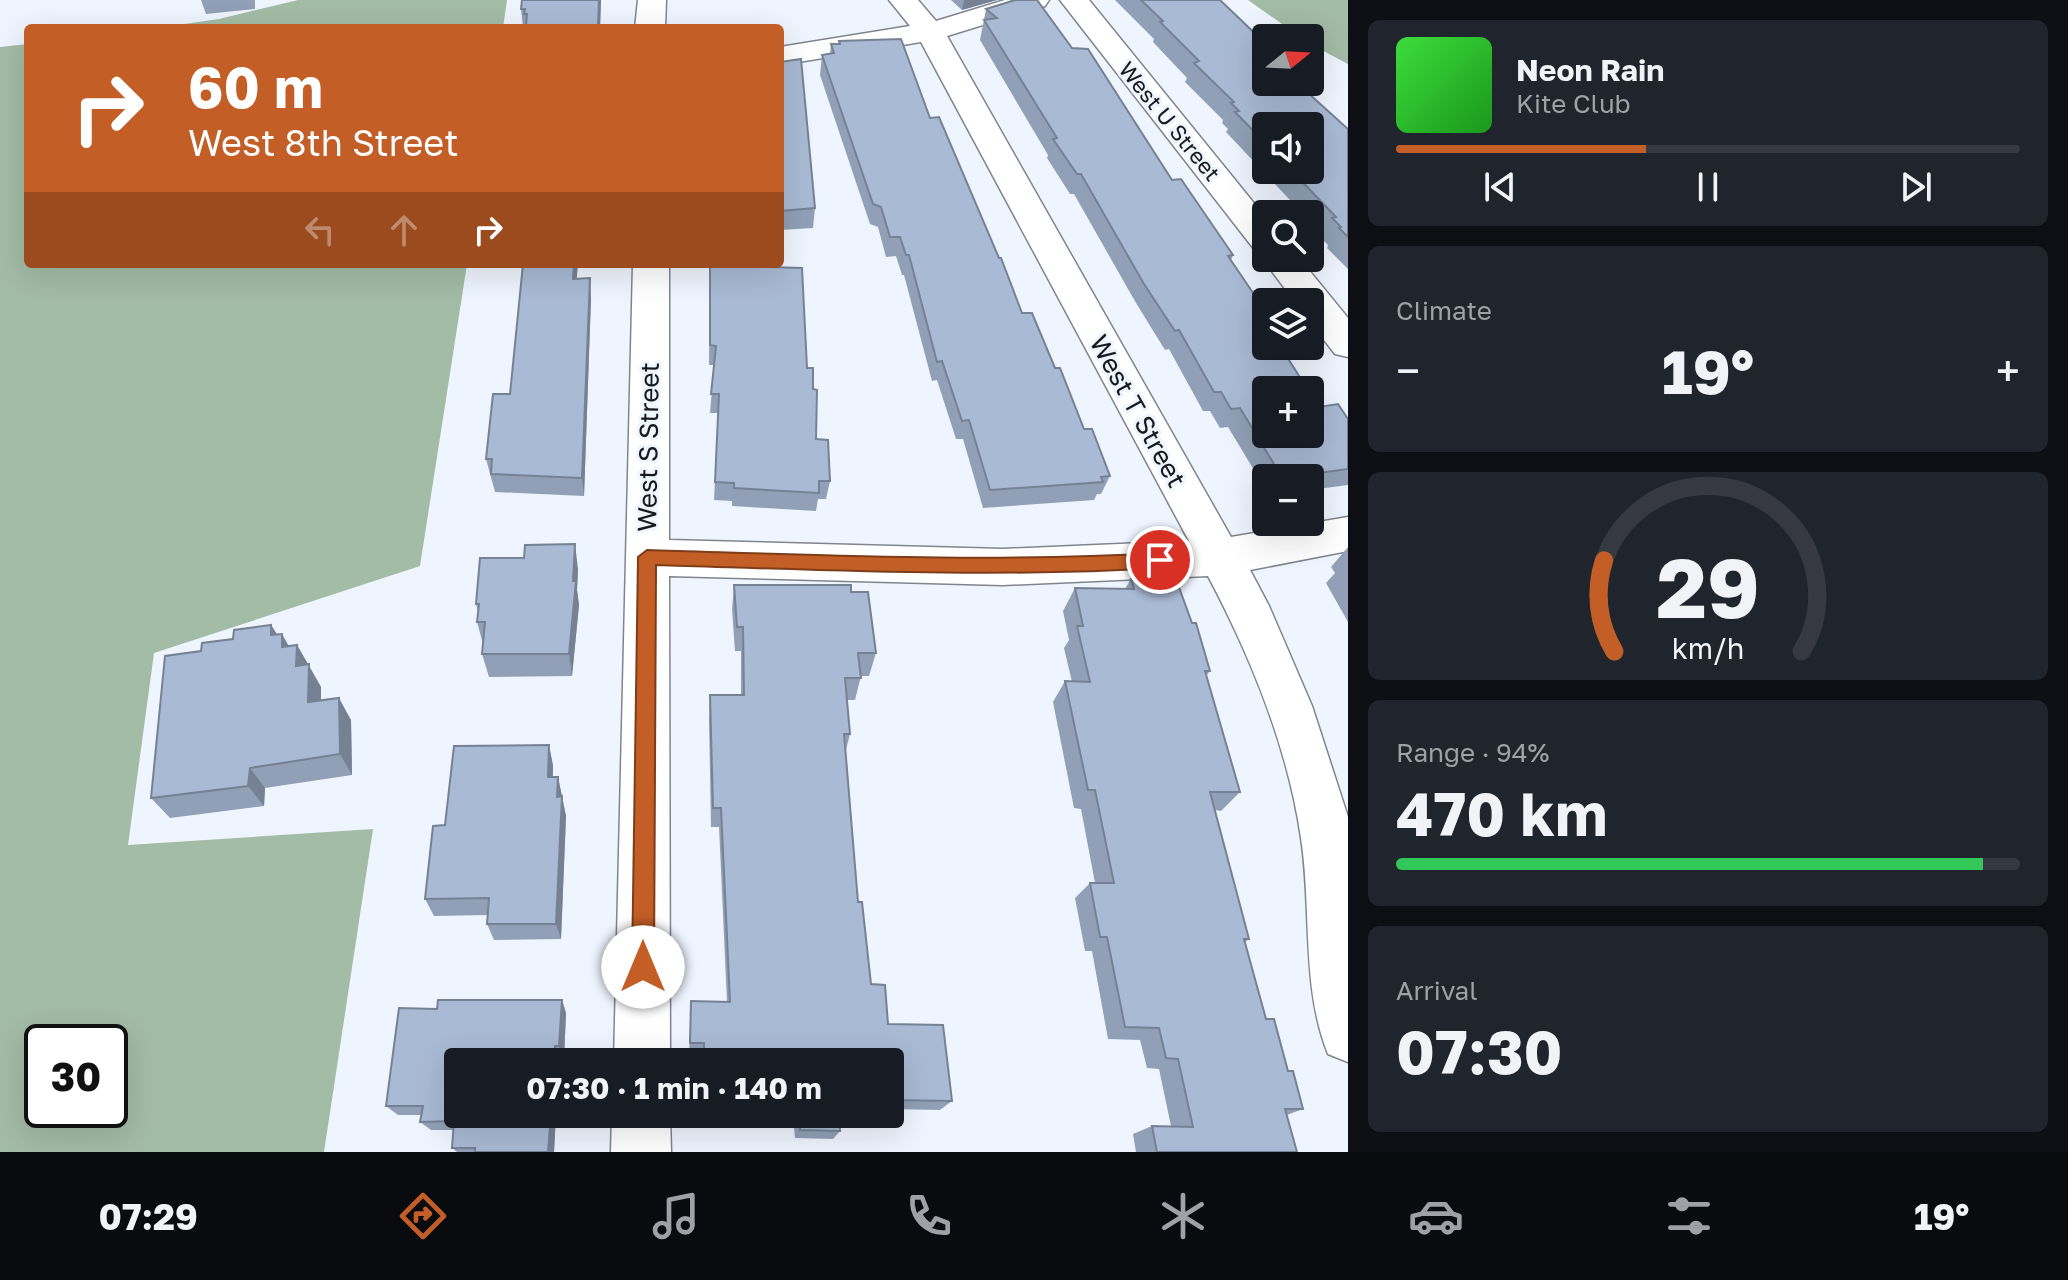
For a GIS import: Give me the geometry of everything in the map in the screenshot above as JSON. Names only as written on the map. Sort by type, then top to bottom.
[{"type":"street","points":[[650,24],[652,0]]},
{"type":"street","name":"West T Street","points":[[903,0],[930,32],[1247,606],[1278,679],[1321,809],[1332,879],[1348,1034]]},
{"type":"street","points":[[784,55],[930,32],[1035,0]]},
{"type":"street","name":"West U Street","points":[[1074,0],[1252,223]]},
{"type":"street","name":"West S Street","points":[[642,1048],[651,268]]},
{"type":"street","points":[[1291,272],[1348,344]]},
{"type":"street","points":[[647,557],[1073,566],[1218,557],[1348,534]]},
{"type":"street","points":[[641,1128],[641,1152]]},
{"type":"green space","points":[[298,0],[507,0],[504,24],[185,24]]},
{"type":"green space","points":[[1248,0],[1348,0],[1348,64],[1324,51],[1324,24],[1282,24]]},
{"type":"green space","points":[[24,44],[24,268],[466,268],[420,566],[154,653],[128,845],[373,829],[324,1152],[0,1152],[0,47]]},
{"type":"building","points":[[522,0],[599,0],[598,24],[526,24],[527,14],[524,14],[525,9],[521,9]]},
{"type":"building","points":[[1015,0],[1037,0],[1072,48],[1088,49],[1172,180],[1181,179],[1233,255],[1228,256],[1252,291],[1252,360],[1289,360],[1299,376],[1252,376],[1252,428],[1240,408],[1231,409],[1221,392],[1214,392],[1179,330],[1175,331],[1144,284],[1081,174],[1077,174],[1053,139],[1057,138],[984,20],[997,18],[986,9]]},
{"type":"building","points":[[1141,0],[1220,0],[1252,31],[1252,96],[1311,96],[1348,129],[1348,237],[1332,218],[1336,217],[1324,204],[1324,200],[1320,200],[1304,184],[1324,184],[1324,112],[1252,112],[1252,130],[1235,112],[1239,111],[1231,103],[1234,102],[1194,63],[1199,61],[1160,22],[1163,21]]},
{"type":"building","points":[[901,39],[930,118],[939,117],[1022,313],[1032,313],[1055,368],[1060,368],[1084,429],[1092,429],[1110,476],[1101,477],[1103,482],[990,490],[969,420],[962,421],[942,361],[937,362],[909,255],[906,255],[900,237],[890,237],[881,207],[873,204],[822,55],[834,53],[831,44],[840,44],[839,41]]},
{"type":"building","points":[[801,59],[815,208],[784,211],[784,61]]},
{"type":"building","points":[[523,268],[574,268],[573,279],[590,278],[582,478],[491,474],[492,459],[486,459],[493,394],[510,394]]},
{"type":"building","points":[[710,268],[802,268],[807,368],[813,368],[813,389],[817,390],[816,439],[828,440],[830,481],[819,481],[819,493],[734,488],[734,483],[715,482],[719,394],[711,394],[716,346],[710,345]]},
{"type":"building","points":[[1338,404],[1348,419],[1348,469],[1324,472],[1324,464],[1274,464],[1264,448],[1324,448],[1324,406]]},
{"type":"building","points":[[575,544],[573,581],[576,581],[569,654],[482,654],[485,622],[477,622],[479,604],[476,604],[480,558],[524,558],[525,545]]},
{"type":"building","points":[[1131,579],[1176,579],[1192,623],[1196,623],[1210,671],[1205,671],[1240,792],[1210,792],[1249,939],[1244,939],[1266,1019],[1274,1019],[1288,1071],[1293,1071],[1303,1109],[1285,1109],[1297,1152],[1157,1152],[1152,1126],[1193,1127],[1178,1059],[1166,1058],[1159,1028],[1125,1027],[1107,937],[1100,937],[1090,883],[1114,883],[1095,790],[1088,790],[1065,681],[1090,682],[1077,626],[1083,626],[1075,588],[1134,589]]},
{"type":"building","points":[[734,585],[851,585],[851,592],[868,592],[876,653],[858,653],[861,678],[845,678],[850,734],[844,734],[858,902],[862,902],[871,984],[885,985],[888,1024],[943,1025],[952,1101],[904,1100],[904,1048],[704,1048],[704,1043],[690,1043],[691,1001],[730,1002],[721,808],[713,808],[710,695],[744,695],[743,627],[737,627]]},
{"type":"building","points":[[271,625],[271,635],[282,634],[282,647],[297,645],[296,666],[309,664],[308,702],[339,698],[340,754],[250,768],[248,786],[151,798],[165,656],[201,651],[202,643],[233,639],[234,630]]},
{"type":"building","points":[[549,745],[548,777],[558,777],[557,797],[562,796],[556,924],[487,924],[489,898],[425,899],[433,826],[445,825],[454,746]]},
{"type":"building","points":[[438,1000],[562,1000],[559,1046],[444,1048],[444,1121],[420,1122],[423,1106],[386,1106],[399,1008],[437,1009]]},
{"type":"building","points":[[453,1128],[550,1128],[548,1152],[475,1152],[475,1148],[452,1148]]},
{"type":"building","points":[[840,1128],[840,1131],[800,1130]]},
{"type":"route","points":[[643,967],[647,557],[1073,566],[1160,560]]}]
